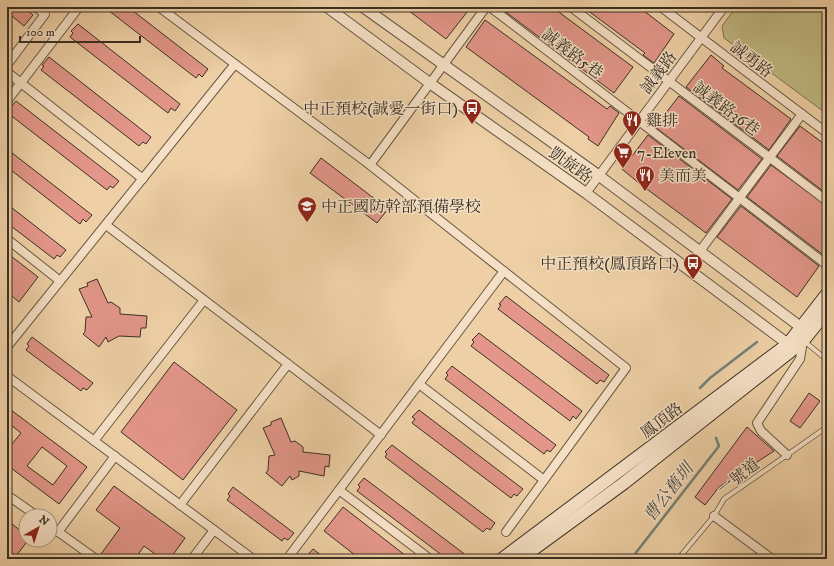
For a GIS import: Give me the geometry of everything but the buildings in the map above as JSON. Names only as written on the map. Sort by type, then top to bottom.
[{"type":"main road","name":"鳳頂路","points":[[804,334],[827,294]]},
{"type":"main road","name":"鳳頂路","points":[[520,559],[624,483],[790,347],[827,311]]},
{"type":"main road","name":"鳳頂路","points":[[502,559],[790,347]]},
{"type":"street","points":[[7,65],[45,14],[35,7]]},
{"type":"street","points":[[7,101],[79,7]]},
{"type":"street","points":[[159,7],[370,165],[626,368],[506,532]]},
{"type":"street","name":"凱旋路","points":[[327,7],[431,84],[586,193],[790,347]]},
{"type":"street","name":"凱旋路","points":[[363,7],[598,175],[700,252],[804,334]]},
{"type":"street","points":[[370,165],[431,84],[486,7]]},
{"type":"street","name":"誠義路5巷","points":[[490,7],[827,265]]},
{"type":"street","name":"誠義路36巷","points":[[570,7],[827,201]]},
{"type":"street","name":"誠勇路","points":[[660,7],[827,133]]},
{"type":"street","name":"誠義路","points":[[586,193],[638,120],[724,7]]},
{"type":"street","points":[[7,347],[235,64]]},
{"type":"street","points":[[7,72],[143,179]]},
{"type":"street","points":[[700,252],[802,114]]},
{"type":"street","points":[[106,225],[381,435]]},
{"type":"street","points":[[7,239],[60,281]]},
{"type":"street","points":[[288,559],[504,271]]},
{"type":"street","points":[[94,441],[204,300]]},
{"type":"street","points":[[787,455],[761,431],[757,423],[800,359],[804,334]]},
{"type":"street","points":[[180,505],[288,364]]},
{"type":"street","points":[[7,376],[253,559]]},
{"type":"street","points":[[419,384],[544,480]]},
{"type":"street","points":[[96,559],[58,532],[115,456]]},
{"type":"street","points":[[339,490],[430,559]]},
{"type":"street","points":[[7,495],[26,508]]},
{"type":"street","points":[[714,516],[772,559]]},
{"type":"street","points":[[192,559],[214,530]]},
{"type":"lane","points":[[804,334],[827,360]]},
{"type":"lane","name":"一號道","points":[[678,559],[714,516],[724,499],[827,427]]},
{"type":"shaded area","points":[[736,7],[827,7],[827,114],[724,38],[722,26]]},
{"type":"waterway","name":"曹公舊圳","points":[[700,388],[710,378],[757,342]]},
{"type":"waterway","name":"曹公舊圳","points":[[631,559],[719,446],[716,438]]},
{"type":"place","name":"中正預校(誠愛一街口)","points":[[472,125]]},
{"type":"place","name":"雞排","points":[[632,137]]},
{"type":"place","name":"7-Eleven","points":[[623,169]]},
{"type":"place","name":"美而美","points":[[645,192]]},
{"type":"place","name":"中正國防幹部預備學校","points":[[307,223]]},
{"type":"place","name":"中正預校(鳳頂路口)","points":[[693,280]]}]
